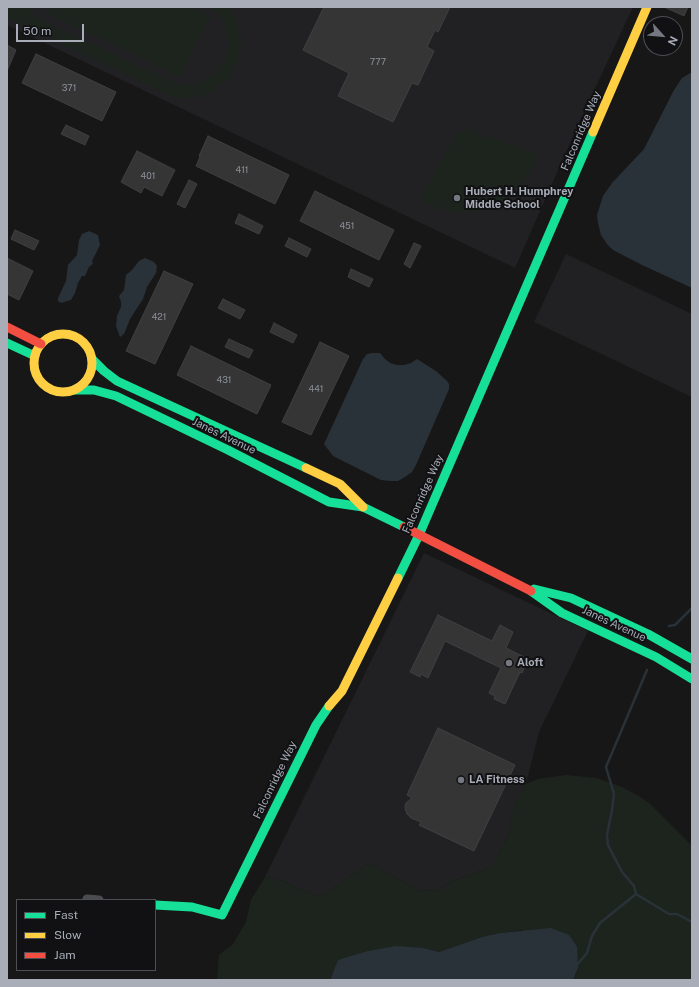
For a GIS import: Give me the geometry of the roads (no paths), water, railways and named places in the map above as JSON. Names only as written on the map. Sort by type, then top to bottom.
[{"type":"street","name":"Falconridge Way","points":[[156,905],[192,907],[222,914],[316,725],[326,708],[342,691],[419,535],[647,7]]},
{"type":"street","points":[[7,327],[41,344],[35,356],[7,343]]},
{"type":"street","name":"Janes Avenue","points":[[41,344],[49,337],[59,334],[68,334],[77,337],[84,342],[90,350],[92,359],[118,382],[340,484],[364,507],[527,588],[562,613],[656,657],[692,679]]},
{"type":"street","name":"Janes Avenue","points":[[35,356],[34,366],[38,376],[44,385],[53,390],[63,392],[74,390],[94,390],[116,396],[228,450],[329,502],[364,507]]},
{"type":"street","points":[[74,390],[82,385],[88,377],[92,368],[92,359]]},
{"type":"street","name":"Janes Avenue","points":[[527,588],[571,598],[648,634],[692,659]]},
{"type":"waterway","points":[[669,626],[675,625],[692,608]]},
{"type":"waterway","points":[[647,670],[606,767],[614,794],[607,835],[608,845],[622,872],[634,886],[636,894],[669,914],[677,914],[692,922]]},
{"type":"waterway","points":[[576,966],[587,953],[592,936],[600,923],[636,894]]},
{"type":"place","name":"Hubert H. Humphrey Middle School","points":[[457,198]]},
{"type":"place","name":"Aloft","points":[[509,663]]},
{"type":"place","name":"LA Fitness","points":[[461,780]]}]
